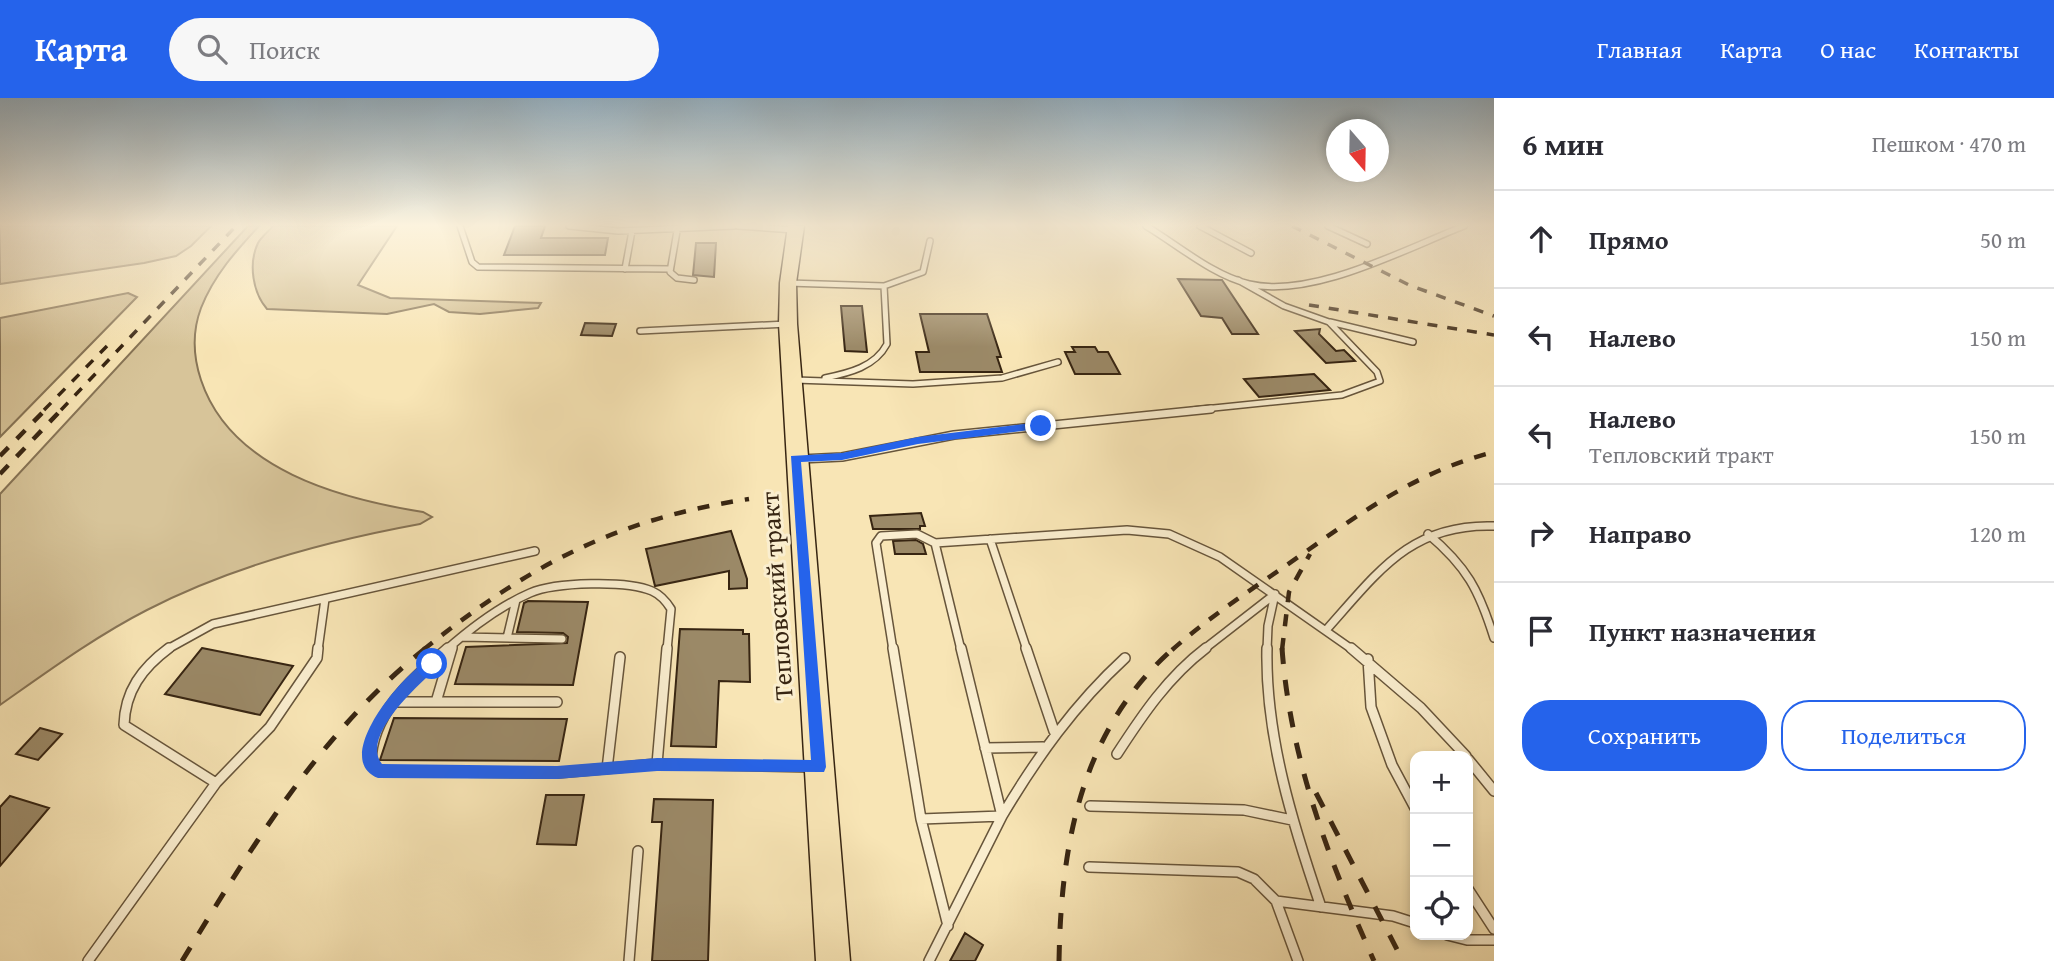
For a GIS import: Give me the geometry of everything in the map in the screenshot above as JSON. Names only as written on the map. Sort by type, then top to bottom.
[{"type":"main road","name":"Тепловский тракт","points":[[790,266],[788,324],[795,459],[833,961]]},
{"type":"lane","points":[[477,266],[670,269],[677,278],[694,280]]},
{"type":"lane","points":[[788,283],[884,286],[923,272],[924,266]]},
{"type":"lane","points":[[1215,266],[1284,306],[1329,322],[1413,342]]},
{"type":"lane","points":[[1238,280],[1269,286],[1306,282],[1350,266]]},
{"type":"lane","points":[[817,379],[859,368],[885,350],[884,286]]},
{"type":"lane","points":[[795,459],[842,457],[954,435],[1342,395],[1377,384],[1380,378],[1377,372],[1329,322]]},
{"type":"lane","points":[[640,331],[690,326],[788,324]]},
{"type":"lane","points":[[791,380],[904,384],[1002,378],[1058,362]]},
{"type":"lane","points":[[1327,629],[1395,556],[1428,534],[1469,523],[1494,526]]},
{"type":"lane","points":[[948,926],[921,819],[876,544],[881,537],[912,534],[934,543],[1127,530],[1169,534],[1209,552],[1368,659],[1403,688],[1461,751]]},
{"type":"lane","points":[[1428,534],[1456,557],[1476,582],[1494,638]]},
{"type":"lane","points":[[990,539],[1054,731]]},
{"type":"lane","points":[[934,543],[1002,816]]},
{"type":"lane","points":[[216,783],[124,725],[122,710],[127,694],[151,664],[190,633],[213,624],[535,551]]},
{"type":"lane","points":[[657,764],[672,618],[668,603],[655,592],[637,586],[554,586],[516,599],[462,637],[395,702],[377,724],[368,748],[371,765],[378,771],[557,773],[657,764],[819,767]]},
{"type":"lane","points":[[1117,754],[1142,715],[1180,667],[1275,594]]},
{"type":"lane","points":[[1275,594],[1268,621],[1268,666],[1278,745],[1292,820],[1321,907]]},
{"type":"lane","points":[[88,961],[216,783],[270,727],[317,658],[325,599]]},
{"type":"lane","points":[[507,638],[516,599]]},
{"type":"lane","points":[[462,637],[562,639]]},
{"type":"lane","points":[[436,702],[453,645]]},
{"type":"lane","points":[[607,769],[620,657]]},
{"type":"lane","points":[[929,961],[1002,816],[1043,747],[1096,683],[1125,658]]},
{"type":"lane","points":[[1368,659],[1371,707],[1392,765],[1410,799]]},
{"type":"lane","points":[[395,702],[557,702]]},
{"type":"lane","points":[[985,748],[1043,747]]},
{"type":"lane","points":[[1473,765],[1494,791]]},
{"type":"lane","points":[[1090,806],[1235,809],[1292,820]]},
{"type":"lane","points":[[921,819],[1002,816]]},
{"type":"lane","points":[[629,961],[638,851]]},
{"type":"lane","points":[[1089,867],[1238,872],[1254,879],[1276,901],[1298,961]]},
{"type":"lane","points":[[1473,897],[1494,929]]},
{"type":"lane","points":[[1276,901],[1393,916],[1410,921]]},
{"type":"lane","points":[[1473,940],[1494,940]]},
{"type":"shaded area","points":[[0,266],[122,266],[0,284]]},
{"type":"shaded area","points":[[211,266],[225,266],[201,308],[196,326],[195,353],[201,380],[216,411],[237,437],[263,458],[293,475],[358,499],[423,512],[432,517],[420,524],[350,538],[280,557],[179,594],[109,631],[0,705],[0,494]]},
{"type":"shaded area","points":[[253,266],[370,266],[358,285],[390,298],[541,303],[538,308],[480,314],[449,312],[434,304],[387,314],[267,309],[255,287]]},
{"type":"shaded area","points":[[128,293],[137,297],[0,437],[0,318]]},
{"type":"building","points":[[694,266],[715,266],[714,277],[693,275]]},
{"type":"building","points":[[1178,279],[1222,280],[1258,334],[1232,334],[1222,318],[1201,316]]},
{"type":"building","points":[[841,306],[862,306],[867,352],[845,351]]},
{"type":"building","points":[[920,314],[987,314],[1001,357],[997,357],[1002,372],[920,372],[916,352],[929,352]]},
{"type":"building","points":[[585,323],[616,324],[612,336],[581,335]]},
{"type":"building","points":[[1320,329],[1319,334],[1336,351],[1344,350],[1355,361],[1326,363],[1295,331]]},
{"type":"building","points":[[1072,347],[1095,347],[1098,352],[1108,352],[1120,374],[1075,374],[1065,352],[1075,352]]},
{"type":"building","points":[[1314,374],[1330,390],[1259,397],[1244,379]]},
{"type":"building","points":[[921,513],[925,526],[920,526],[920,529],[873,529],[870,516]]},
{"type":"building","points":[[731,531],[747,579],[747,588],[729,589],[729,571],[655,586],[646,549]]},
{"type":"building","points":[[916,540],[923,544],[926,554],[895,554],[893,541]]},
{"type":"building","points":[[588,602],[573,685],[455,684],[466,647],[567,643],[568,637],[563,633],[517,632],[524,603]]},
{"type":"building","points":[[680,629],[743,630],[743,634],[749,634],[750,682],[719,681],[716,747],[671,746]]},
{"type":"building","points":[[202,648],[293,666],[260,715],[165,694]]},
{"type":"building","points":[[394,718],[567,719],[559,761],[380,760]]},
{"type":"building","points":[[40,728],[62,734],[38,760],[16,754]]},
{"type":"building","points":[[546,795],[584,795],[576,845],[537,844]]},
{"type":"building","points":[[10,796],[49,808],[0,866],[0,807]]},
{"type":"building","points":[[654,799],[713,800],[708,961],[652,961],[662,822],[652,822]]},
{"type":"building","points":[[965,933],[983,945],[975,961],[950,961]]},
{"type":"railway","points":[[61,410],[198,266]]},
{"type":"railway","points":[[1372,266],[1409,285],[1494,316]]},
{"type":"railway","points":[[1309,305],[1494,335]]},
{"type":"railway","points":[[44,410],[107,346]]},
{"type":"railway","points":[[0,456],[46,409]]},
{"type":"railway","points":[[0,474],[62,409]]},
{"type":"railway","points":[[1172,650],[1227,607],[1384,499],[1436,472],[1494,452]]},
{"type":"railway","points":[[423,650],[499,594],[575,551],[656,519],[749,499]]},
{"type":"railway","points":[[1282,649],[1289,592],[1310,554]]},
{"type":"railway","points":[[182,961],[234,876],[320,754],[353,716],[426,648]]},
{"type":"railway","points":[[1282,649],[1293,730],[1314,808],[1327,847],[1374,961]]},
{"type":"railway","points":[[1059,961],[1065,874],[1082,791],[1097,752],[1117,715],[1142,680],[1172,650]]},
{"type":"railway","points":[[1316,793],[1403,961]]},
{"type":"route","points":[[432,664],[408,687],[377,724],[368,748],[368,758],[378,771],[557,773],[657,764],[819,767],[795,459],[842,457],[954,435],[1041,426]]}]
